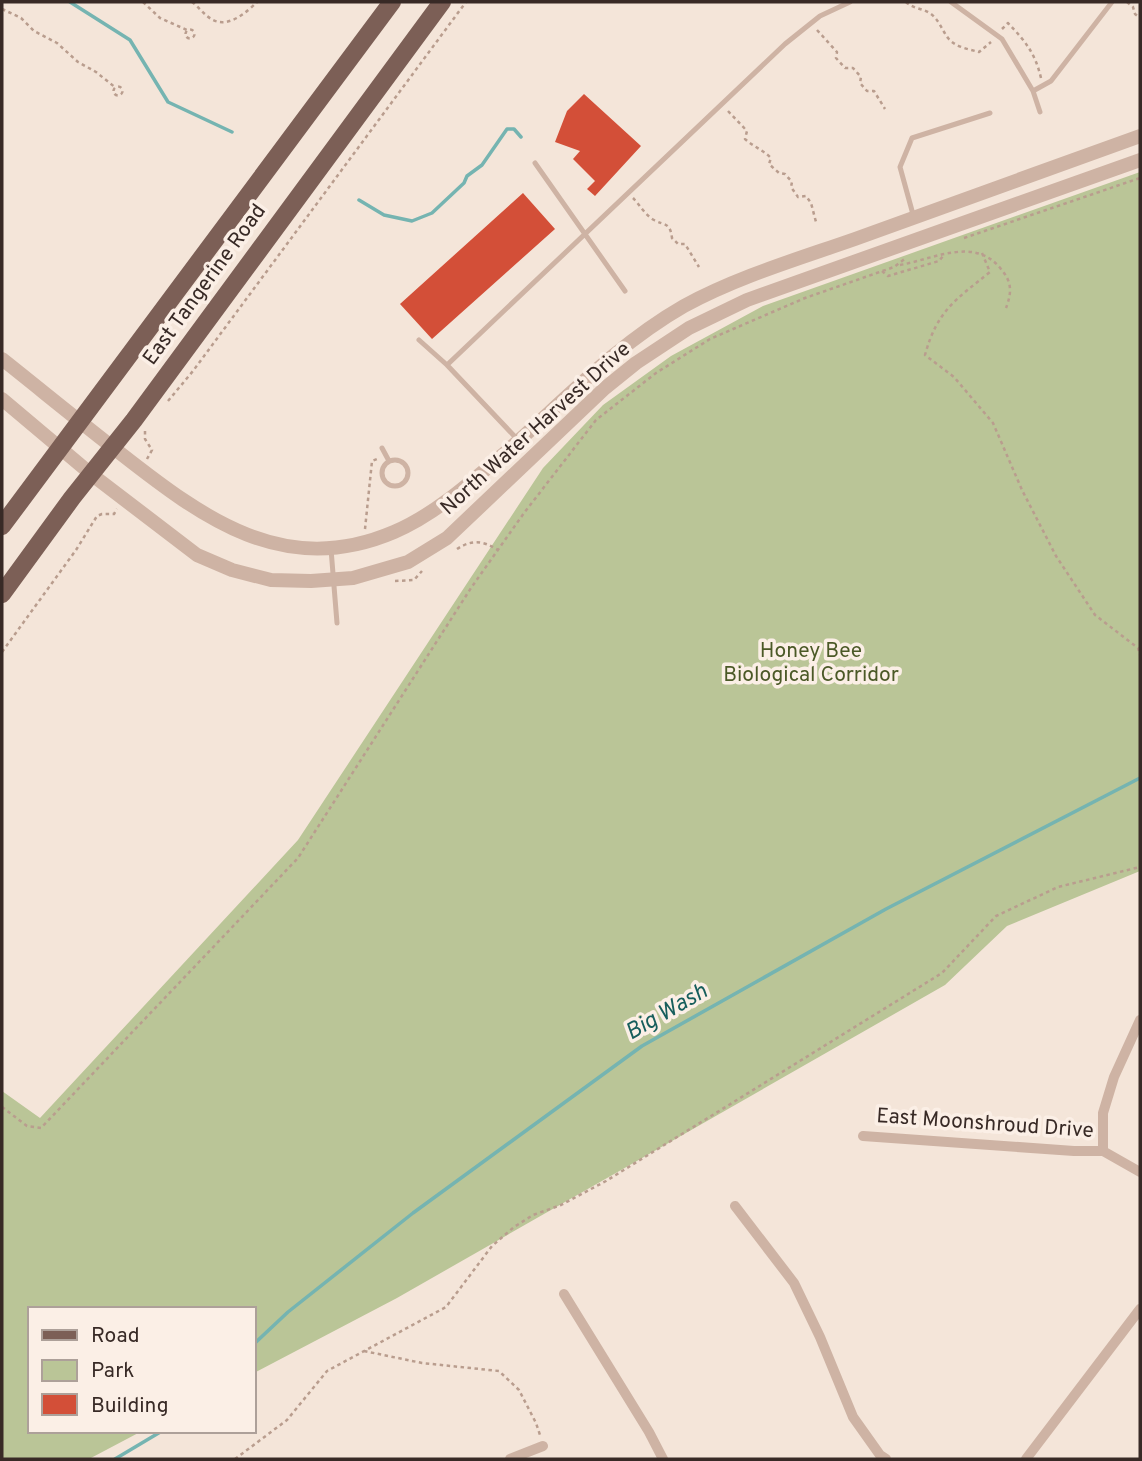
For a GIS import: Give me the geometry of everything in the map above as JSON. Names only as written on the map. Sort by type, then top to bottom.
[{"type":"main road","name":"East Tangerine Road","points":[[2,526],[392,2]]},
{"type":"main road","name":"East Tangerine Road","points":[[2,594],[442,2]]},
{"type":"street","name":"North Water Harvest Drive","points":[[2,359],[141,469],[202,513],[244,535],[285,546],[331,548],[364,542],[394,532],[423,517],[519,440],[601,364],[649,327],[683,307],[733,283],[1140,136]]},
{"type":"street","name":"North Water Harvest Drive","points":[[2,399],[122,500],[197,555],[232,570],[271,580],[332,580],[373,574],[408,562],[447,538],[605,388],[661,346],[716,314],[747,300],[914,239],[1140,160]]},
{"type":"street","points":[[1103,1151],[1103,1113],[1114,1077],[1140,1020]]},
{"type":"street","name":"East Moonshroud Drive","points":[[863,1136],[1103,1151],[1140,1172]]},
{"type":"street","points":[[735,1206],[794,1283],[853,1417],[880,1455],[886,1459]]},
{"type":"street","points":[[564,1294],[663,1459]]},
{"type":"street","points":[[1026,1459],[1140,1309]]},
{"type":"street","points":[[510,1459],[543,1446]]},
{"type":"lane","points":[[447,365],[785,44],[820,16],[850,2]]},
{"type":"lane","points":[[951,2],[997,35],[1015,57],[1033,91],[1040,112]]},
{"type":"lane","points":[[1033,91],[1051,81],[1112,2]]},
{"type":"lane","points":[[914,218],[900,167],[912,138],[990,113]]},
{"type":"lane","points":[[535,163],[625,291]]},
{"type":"lane","points":[[419,340],[447,365],[519,440]]},
{"type":"lane","points":[[382,448],[387,458],[382,470],[385,481],[395,486],[401,485],[408,475],[405,464],[387,458]]},
{"type":"lane","points":[[331,548],[337,623]]},
{"type":"path","points":[[143,2],[160,18],[187,30]]},
{"type":"path","points":[[192,2],[211,19],[221,23],[237,19],[257,2]]},
{"type":"path","points":[[162,408],[466,2]]},
{"type":"path","points":[[906,2],[917,9],[928,11],[936,18],[949,40],[958,46],[979,52],[1008,23],[1026,42],[1038,62],[1044,85]]},
{"type":"path","points":[[1127,2],[1140,18]]},
{"type":"path","points":[[2,9],[21,18],[34,31],[57,43],[78,62],[116,88]]},
{"type":"path","points":[[811,24],[836,52],[836,58],[845,68],[853,68],[861,77],[860,83],[867,91],[874,91],[885,108]]},
{"type":"path","points":[[722,104],[747,131],[745,139],[771,158],[769,164],[779,173],[785,174],[792,182],[791,187],[798,197],[806,196],[816,222]]},
{"type":"path","points":[[961,239],[1140,178]]},
{"type":"path","points":[[628,193],[654,220],[664,222],[671,230],[672,238],[678,244],[685,244],[699,267]]},
{"type":"path","points":[[2,1107],[27,1126],[41,1128],[298,858],[471,588],[532,502],[596,420],[656,373],[710,339],[805,298],[897,265],[944,254],[976,251],[982,253],[992,257],[1010,280],[1011,296],[1006,308]]},
{"type":"path","points":[[982,253],[990,272],[947,307],[931,333],[925,355],[954,377],[993,422],[1022,490],[1056,556],[1094,615],[1138,648],[1140,655]]},
{"type":"path","points":[[882,271],[888,276],[939,261],[944,254]]},
{"type":"path","points":[[897,265],[911,255]]},
{"type":"path","points":[[141,469],[152,450],[145,439],[147,424]]},
{"type":"path","points":[[364,542],[372,461],[387,458]]},
{"type":"path","points":[[2,652],[76,550],[97,516],[114,514],[122,500]]},
{"type":"path","points":[[235,1459],[287,1420],[327,1371],[446,1307],[492,1246],[523,1221],[606,1181],[942,973],[996,916],[1058,887],[1140,867]]},
{"type":"path","points":[[364,1351],[422,1363],[499,1371],[519,1390],[536,1423],[543,1446]]},
{"type":"green space","name":"Honey Bee Biological Corridor","points":[[1140,172],[1140,871],[1007,926],[945,985],[397,1298],[256,1372],[256,1307],[28,1307],[28,1433],[138,1433],[89,1459],[2,1459],[2,1091],[40,1118],[298,840],[543,468],[603,405],[671,356],[763,306]]},
{"type":"building","points":[[584,94],[641,146],[595,196],[587,189],[595,181],[573,159],[580,151],[555,142],[567,111]]},
{"type":"building","points":[[523,193],[555,229],[432,339],[400,304]]},
{"type":"waterway","points":[[70,2],[130,40],[168,102],[232,132]]},
{"type":"waterway","points":[[359,200],[384,215],[412,221],[432,213],[464,183],[467,176],[482,165],[507,129],[514,129],[521,137]]},
{"type":"waterway","name":"Big Wash","points":[[256,1342],[288,1312],[413,1213],[642,1046],[886,909],[1140,778]]},
{"type":"waterway","name":"Big Wash","points":[[115,1459],[159,1433]]}]
